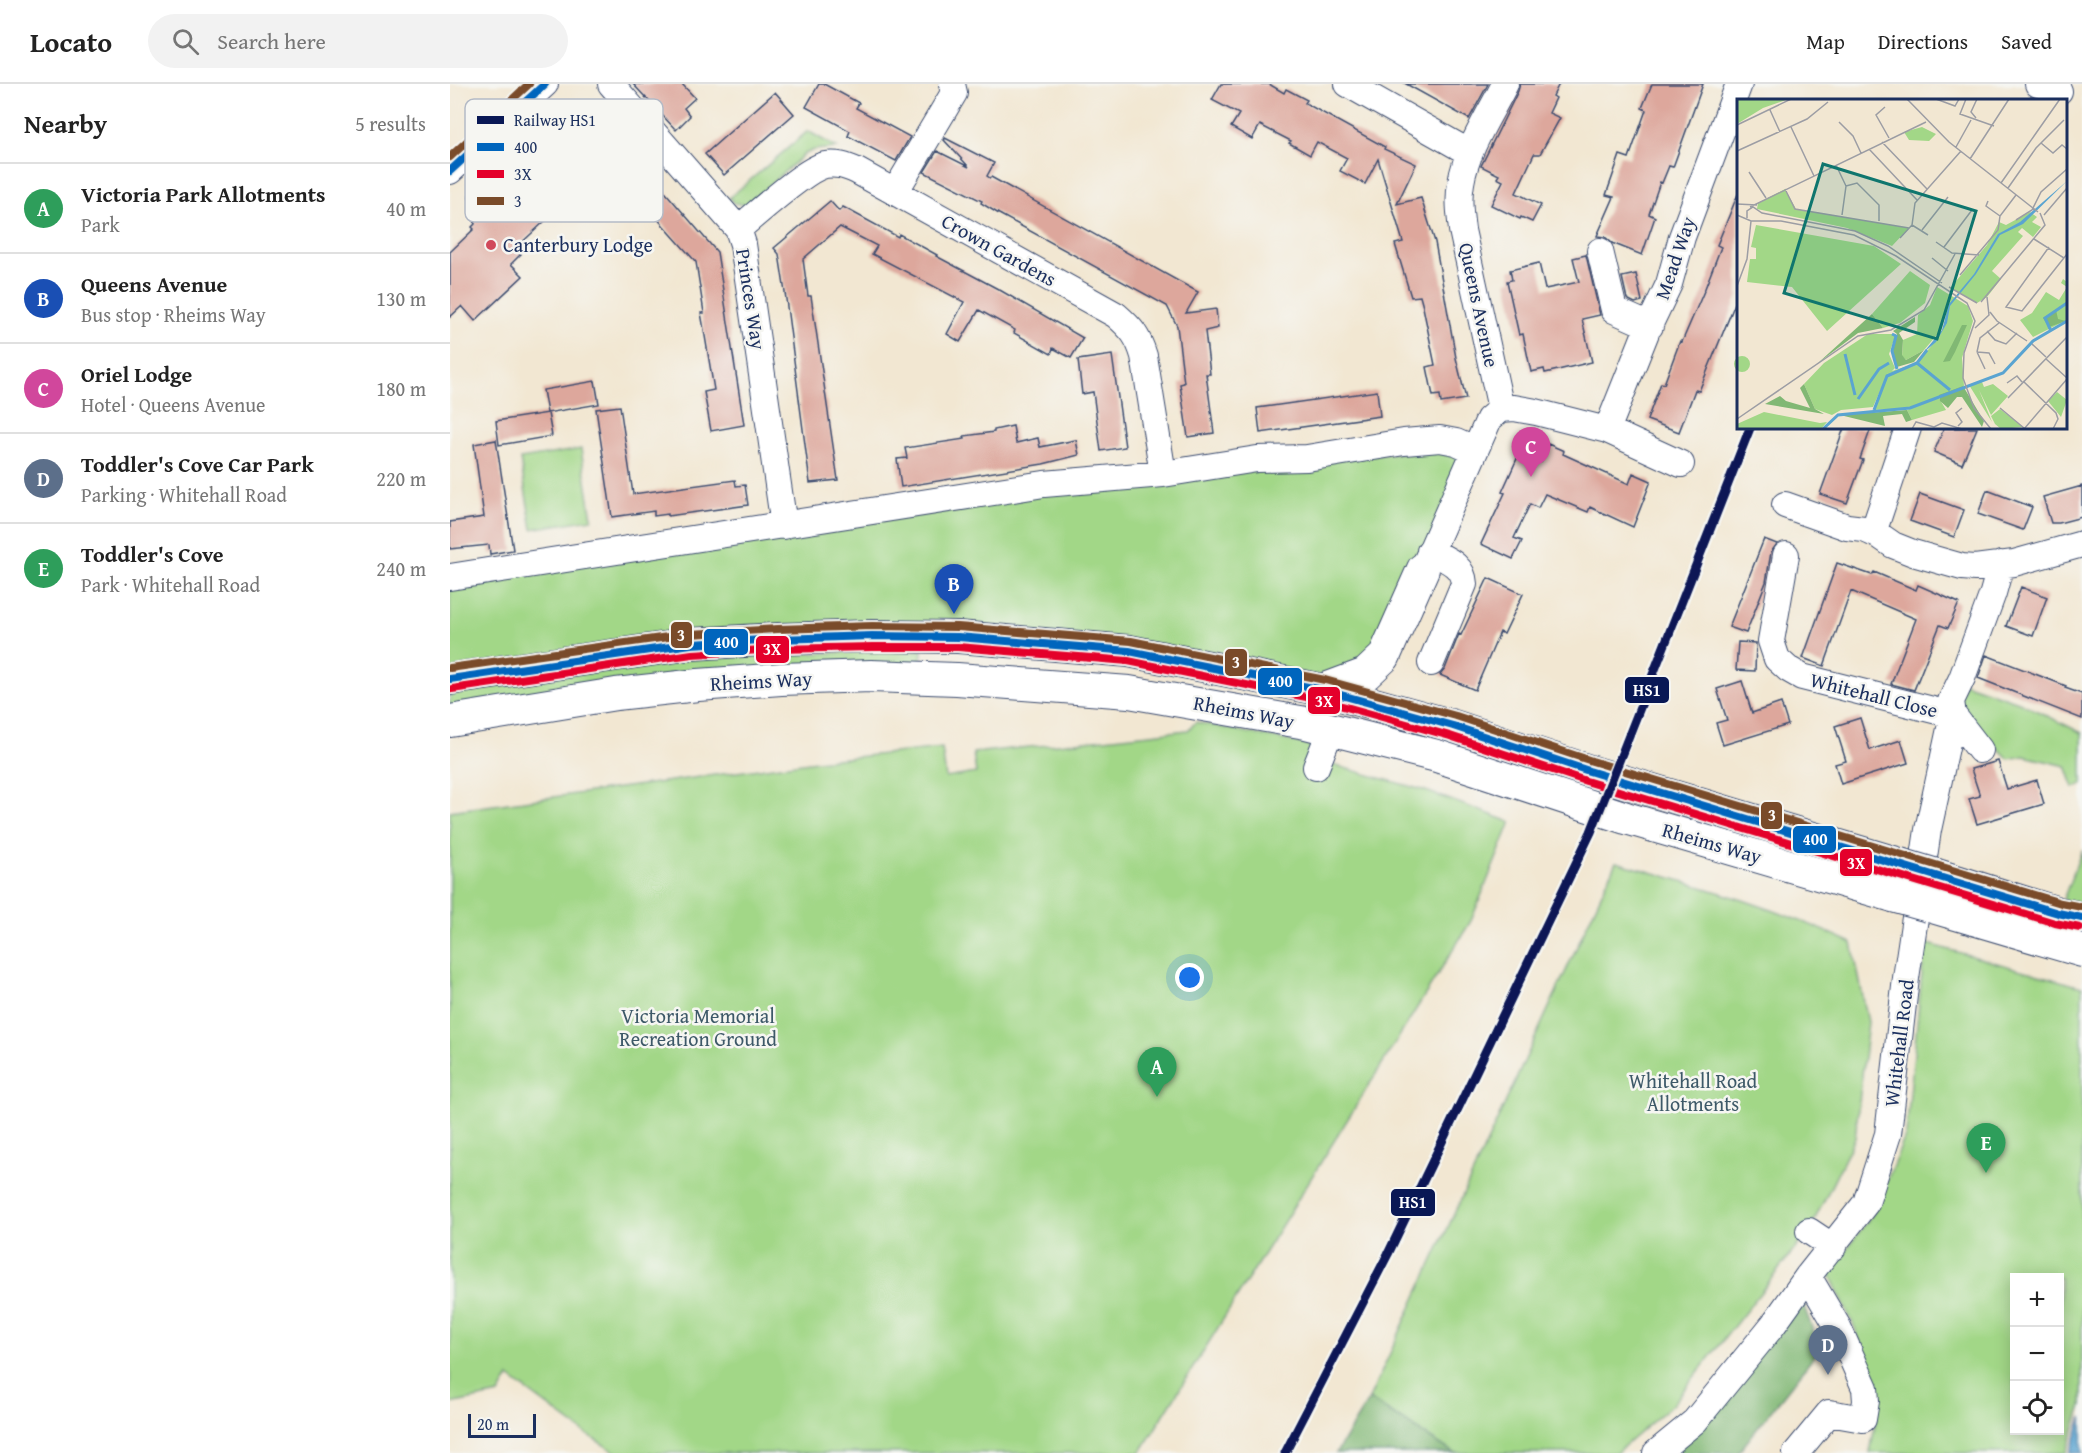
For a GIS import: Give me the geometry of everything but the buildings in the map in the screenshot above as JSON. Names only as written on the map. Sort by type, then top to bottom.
[{"type":"main road","points":[[1323,690],[1366,674],[1384,657],[1426,560]]},
{"type":"main road","name":"Rheims Way","points":[[450,679],[691,645],[873,636],[958,637],[1129,651],[1323,690],[1453,726],[1588,771],[2058,913],[2082,918]]},
{"type":"main road","name":"Rheims Way","points":[[450,721],[616,694],[781,679],[871,676],[957,679],[1129,692],[1331,729],[1437,756],[1626,818],[2079,950]]},
{"type":"street","points":[[529,99],[545,84]]},
{"type":"street","name":"Princes Way","points":[[611,84],[624,99]]},
{"type":"street","points":[[895,192],[954,93],[952,84]]},
{"type":"street","points":[[1348,84],[1470,153]]},
{"type":"street","name":"Queens Avenue","points":[[1501,409],[1462,230],[1459,206],[1461,182],[1470,153],[1505,84]]},
{"type":"street","name":"Mead Way","points":[[1606,430],[1669,284],[1682,237],[1739,84]]},
{"type":"street","points":[[2030,99],[2044,86]]},
{"type":"street","name":"Princes Way","points":[[663,143],[738,229],[743,244],[784,526]]},
{"type":"street","points":[[450,171],[465,157]]},
{"type":"street","name":"Crown Gardens","points":[[738,229],[809,172],[824,165],[840,164],[857,171],[1116,315],[1131,328],[1140,341],[1162,474]]},
{"type":"street","points":[[1600,252],[1614,310],[1650,326]]},
{"type":"street","points":[[1431,663],[1464,584],[1463,575],[1458,567],[1426,560],[1489,419],[1501,409],[1514,408],[1536,412],[1606,430],[1681,464]]},
{"type":"street","points":[[1873,533],[1908,429]]},
{"type":"street","points":[[450,577],[1044,484],[1162,474],[1257,459],[1307,458],[1404,442],[1440,439],[1456,441],[1474,450]]},
{"type":"street","points":[[1785,506],[1847,527],[1873,533],[1913,553],[1962,567],[1975,568],[2014,563],[2082,544]]},
{"type":"street","name":"Whitehall Close","points":[[1786,555],[1771,641],[1777,659],[1802,677],[1953,715],[1980,750]]},
{"type":"street","name":"Whitehall Road","points":[[1656,1453],[1695,1421],[1773,1325],[1808,1276],[1866,1203],[1888,1134],[1906,978],[1928,830],[1953,715],[1951,701],[1962,678],[1993,593],[2001,564]]},
{"type":"street","points":[[1316,767],[1331,729]]},
{"type":"street","points":[[1809,1231],[1833,1247]]},
{"type":"street","points":[[1796,1453],[1829,1413],[1863,1419],[1866,1401],[1865,1388],[1838,1327],[1808,1276]]},
{"type":"green space","points":[[808,131],[837,148],[814,150],[805,154],[747,205],[734,203],[729,198]]},
{"type":"green space","points":[[581,449],[592,519],[532,529],[520,459]]},
{"type":"green space","points":[[1474,450],[1384,657],[1323,690],[958,637],[450,679],[450,577],[1257,459]]},
{"type":"green space","points":[[922,650],[921,664],[450,707],[450,690],[706,656]]},
{"type":"green space","points":[[1964,683],[2019,702],[2082,733],[2082,784],[2074,788],[2066,766],[2024,756],[2009,759],[1956,707]]},
{"type":"green space","name":"Victoria Memorial Recreation Ground","points":[[1196,722],[1314,746],[1316,767],[1329,770],[1334,765],[1423,790],[1511,822],[1471,921],[1140,1453],[617,1453],[586,1434],[509,1377],[499,1394],[450,1404],[450,811],[817,761],[942,748],[946,778],[976,773],[973,753],[1188,730]]},
{"type":"green space","points":[[2082,850],[2082,918],[2058,913]]},
{"type":"green space","name":"Whitehall Road Allotments","points":[[1616,862],[1765,908],[1852,943],[1868,1022],[1855,1138],[1809,1231],[1672,1405],[1616,1453],[1454,1453],[1369,1399]]},
{"type":"green space","points":[[1925,943],[2082,987],[2082,1406],[2066,1453],[1870,1453],[1880,1397],[1854,1326],[1829,1273],[1874,1212],[1906,1134]]},
{"type":"green space","points":[[1802,1301],[1820,1349],[1738,1453],[1666,1453]]},
{"type":"green space","points":[[1369,1399],[1454,1453],[1336,1453]]},
{"type":"water","points":[[2082,1417],[2082,1453],[2070,1453]]},
{"type":"rail line","name":"HS1","points":[[1285,1453],[1388,1254],[1591,832],[1750,429]]},
{"type":"transit line","name":"3","points":[[513,99],[529,84]]},
{"type":"transit line","name":"400","points":[[529,99],[545,84]]},
{"type":"transit line","name":"3","points":[[450,157],[465,143]]},
{"type":"transit line","name":"400","points":[[450,171],[465,157]]},
{"type":"transit line","name":"3","points":[[450,668],[689,634],[778,629],[872,626],[958,627],[1131,641],[1325,680],[1456,716],[1592,761],[2061,903],[2082,907]]},
{"type":"transit line","name":"400","points":[[450,679],[691,644],[778,639],[872,636],[958,637],[1129,651],[1323,690],[1453,726],[1589,771],[2058,913],[2082,918]]},
{"type":"transit line","name":"3X","points":[[452,689],[692,654],[778,649],[958,647],[1128,661],[1321,700],[1450,736],[1586,781],[2055,923],[2080,928]]},
{"type":"place","name":"Canterbury Lodge","points":[[491,245]]},
{"type":"place","name":"Oriel Lodge","points":[[1531,477]]},
{"type":"place","name":"Queens Avenue","points":[[954,614]]},
{"type":"place","name":"Victoria Park Allotments","points":[[1157,1097]]},
{"type":"place","name":"Toddler's Cove","points":[[1986,1173]]},
{"type":"place","name":"Toddler's Cove Car Park","points":[[1828,1375]]}]
